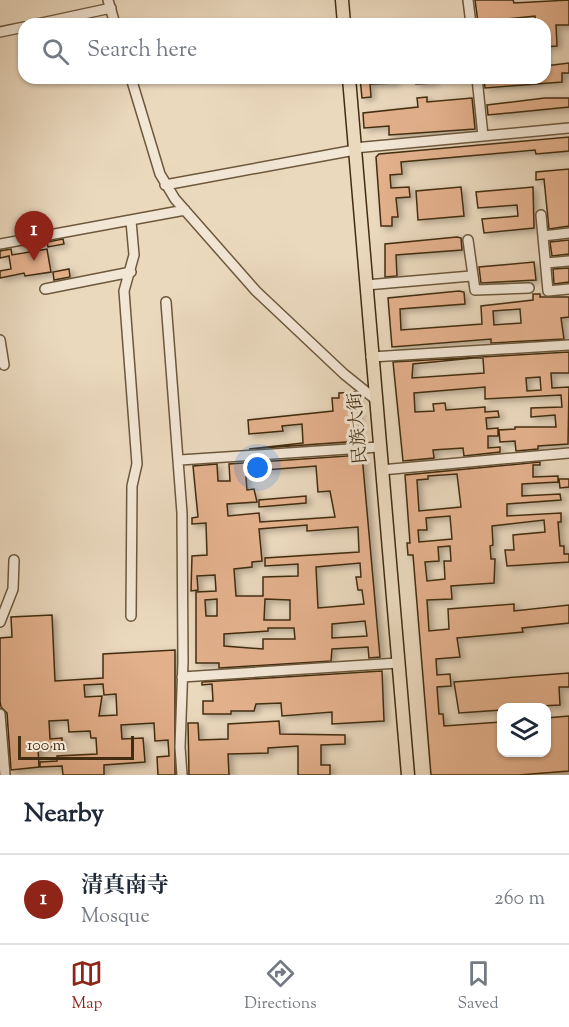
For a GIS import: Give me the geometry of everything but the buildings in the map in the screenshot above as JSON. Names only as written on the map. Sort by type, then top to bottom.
[{"type":"main road","points":[[342,0],[344,18]]},
{"type":"main road","name":"民族大街","points":[[349,84],[408,775]]},
{"type":"street","points":[[468,0],[470,18]]},
{"type":"street","points":[[59,18],[110,4]]},
{"type":"street","points":[[0,32],[18,28]]},
{"type":"street","points":[[133,84],[155,160],[165,185],[256,291],[344,374],[375,399]]},
{"type":"street","points":[[478,84],[483,136]]},
{"type":"street","points":[[165,185],[354,149],[569,128]]},
{"type":"street","points":[[0,244],[185,210]]},
{"type":"street","points":[[541,215],[548,291],[569,289]]},
{"type":"street","points":[[131,220],[134,255],[124,291],[137,464],[132,486],[131,616]]},
{"type":"street","points":[[543,236],[569,233]]},
{"type":"street","points":[[468,240],[472,286],[480,292],[529,288]]},
{"type":"street","points":[[546,263],[569,261]]},
{"type":"street","points":[[45,289],[131,272]]},
{"type":"street","points":[[366,285],[471,276]]},
{"type":"street","points":[[166,302],[180,460],[182,513],[180,739],[182,775]]},
{"type":"street","points":[[0,340],[4,364]]},
{"type":"street","points":[[371,357],[569,345]]},
{"type":"street","points":[[180,460],[379,447]]},
{"type":"street","points":[[381,470],[569,453]]},
{"type":"street","points":[[0,622],[13,589],[14,560]]},
{"type":"street","points":[[182,677],[398,663]]},
{"type":"street","points":[[0,714],[5,775]]},
{"type":"place","name":"清真南寺","points":[[34,261]]}]
